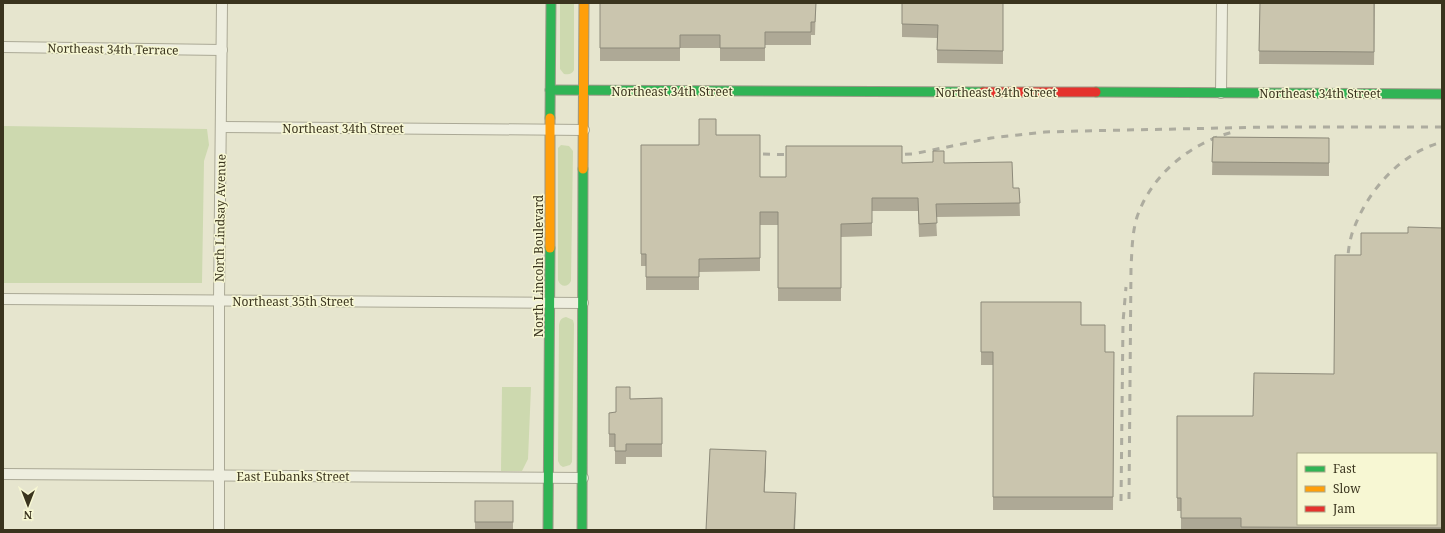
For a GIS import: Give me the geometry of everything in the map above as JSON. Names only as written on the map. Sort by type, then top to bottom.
[{"type":"main road","name":"North Lincoln Boulevard","points":[[548,530],[550,3]]},
{"type":"main road","points":[[582,530],[584,3]]},
{"type":"main road","name":"Northeast 34th Street","points":[[550,90],[1442,94]]},
{"type":"street","name":"North Lindsay Avenue","points":[[219,530],[219,301],[222,127],[222,3]]},
{"type":"street","points":[[1221,93],[1222,3]]},
{"type":"street","name":"Northeast 34th Terrace","points":[[3,47],[222,50]]},
{"type":"street","name":"Northeast 34th Street","points":[[222,127],[584,130]]},
{"type":"street","name":"Northeast 35th Street","points":[[3,299],[583,303]]},
{"type":"street","name":"East Eubanks Street","points":[[3,474],[583,478]]},
{"type":"green space","points":[[560,3],[574,3],[574,70],[569,74],[564,74],[560,69]]},
{"type":"green space","points":[[3,126],[207,129],[209,145],[204,161],[202,283],[3,283]]},
{"type":"green space","points":[[561,145],[569,146],[573,151],[571,281],[566,286],[560,284],[558,280],[558,148]]},
{"type":"green space","points":[[566,317],[573,320],[574,324],[572,462],[570,465],[563,467],[558,461],[559,325],[561,320]]},
{"type":"green space","points":[[502,387],[531,387],[528,459],[522,471],[501,471]]},
{"type":"building","points":[[600,3],[816,3],[815,22],[811,22],[811,32],[765,32],[765,48],[720,48],[720,35],[680,35],[680,48],[600,48]]},
{"type":"building","points":[[902,3],[1003,3],[1003,51],[937,50],[938,25],[902,24]]},
{"type":"building","points":[[1260,3],[1374,3],[1374,52],[1259,51]]},
{"type":"building","points":[[699,119],[716,119],[716,135],[760,135],[760,177],[786,177],[786,146],[902,146],[902,163],[933,162],[933,151],[944,151],[944,163],[1012,162],[1013,188],[1019,188],[1020,203],[936,204],[937,223],[919,224],[918,198],[872,198],[872,223],[841,224],[841,288],[778,288],[778,212],[760,212],[760,258],[699,259],[699,277],[646,277],[646,254],[641,254],[641,145],[699,145]]},
{"type":"building","points":[[1213,137],[1329,138],[1329,163],[1212,162]]},
{"type":"building","points":[[1408,227],[1442,228],[1442,528],[1241,527],[1241,518],[1181,518],[1181,498],[1177,498],[1177,416],[1253,416],[1254,373],[1334,374],[1335,255],[1361,255],[1361,233],[1408,233]]},
{"type":"building","points":[[981,302],[1081,302],[1081,325],[1105,325],[1105,352],[1114,352],[1113,497],[993,497],[993,352],[981,352]]},
{"type":"building","points":[[616,387],[630,387],[630,399],[662,398],[662,444],[626,444],[626,451],[615,451],[615,434],[609,434],[609,413],[616,412]]},
{"type":"building","points":[[710,449],[766,451],[764,492],[796,493],[794,530],[706,530]]},
{"type":"building","points":[[475,501],[513,501],[513,522],[475,522]]},
{"type":"railway","points":[[891,155],[913,154],[991,138],[1045,132],[1270,127],[1442,127]]},
{"type":"railway","points":[[1129,499],[1131,268],[1135,223],[1144,201],[1153,186],[1176,161],[1205,142],[1237,131]]},
{"type":"railway","points":[[1347,267],[1352,233],[1368,200],[1388,174],[1400,164],[1427,147],[1442,142]]},
{"type":"railway","points":[[763,154],[797,155]]},
{"type":"railway","points":[[1121,501],[1123,322],[1126,287]]},
{"type":"traffic: fast","points":[[550,118],[551,3]]},
{"type":"traffic: fast","points":[[550,90],[983,92]]},
{"type":"traffic: fast","points":[[1096,92],[1442,94]]},
{"type":"traffic: fast","points":[[582,530],[583,169]]},
{"type":"traffic: fast","points":[[548,530],[550,248]]},
{"type":"traffic: slow","points":[[583,169],[584,3]]},
{"type":"traffic: slow","points":[[550,118],[550,248]]},
{"type":"traffic: jam","points":[[983,92],[1096,92]]}]
